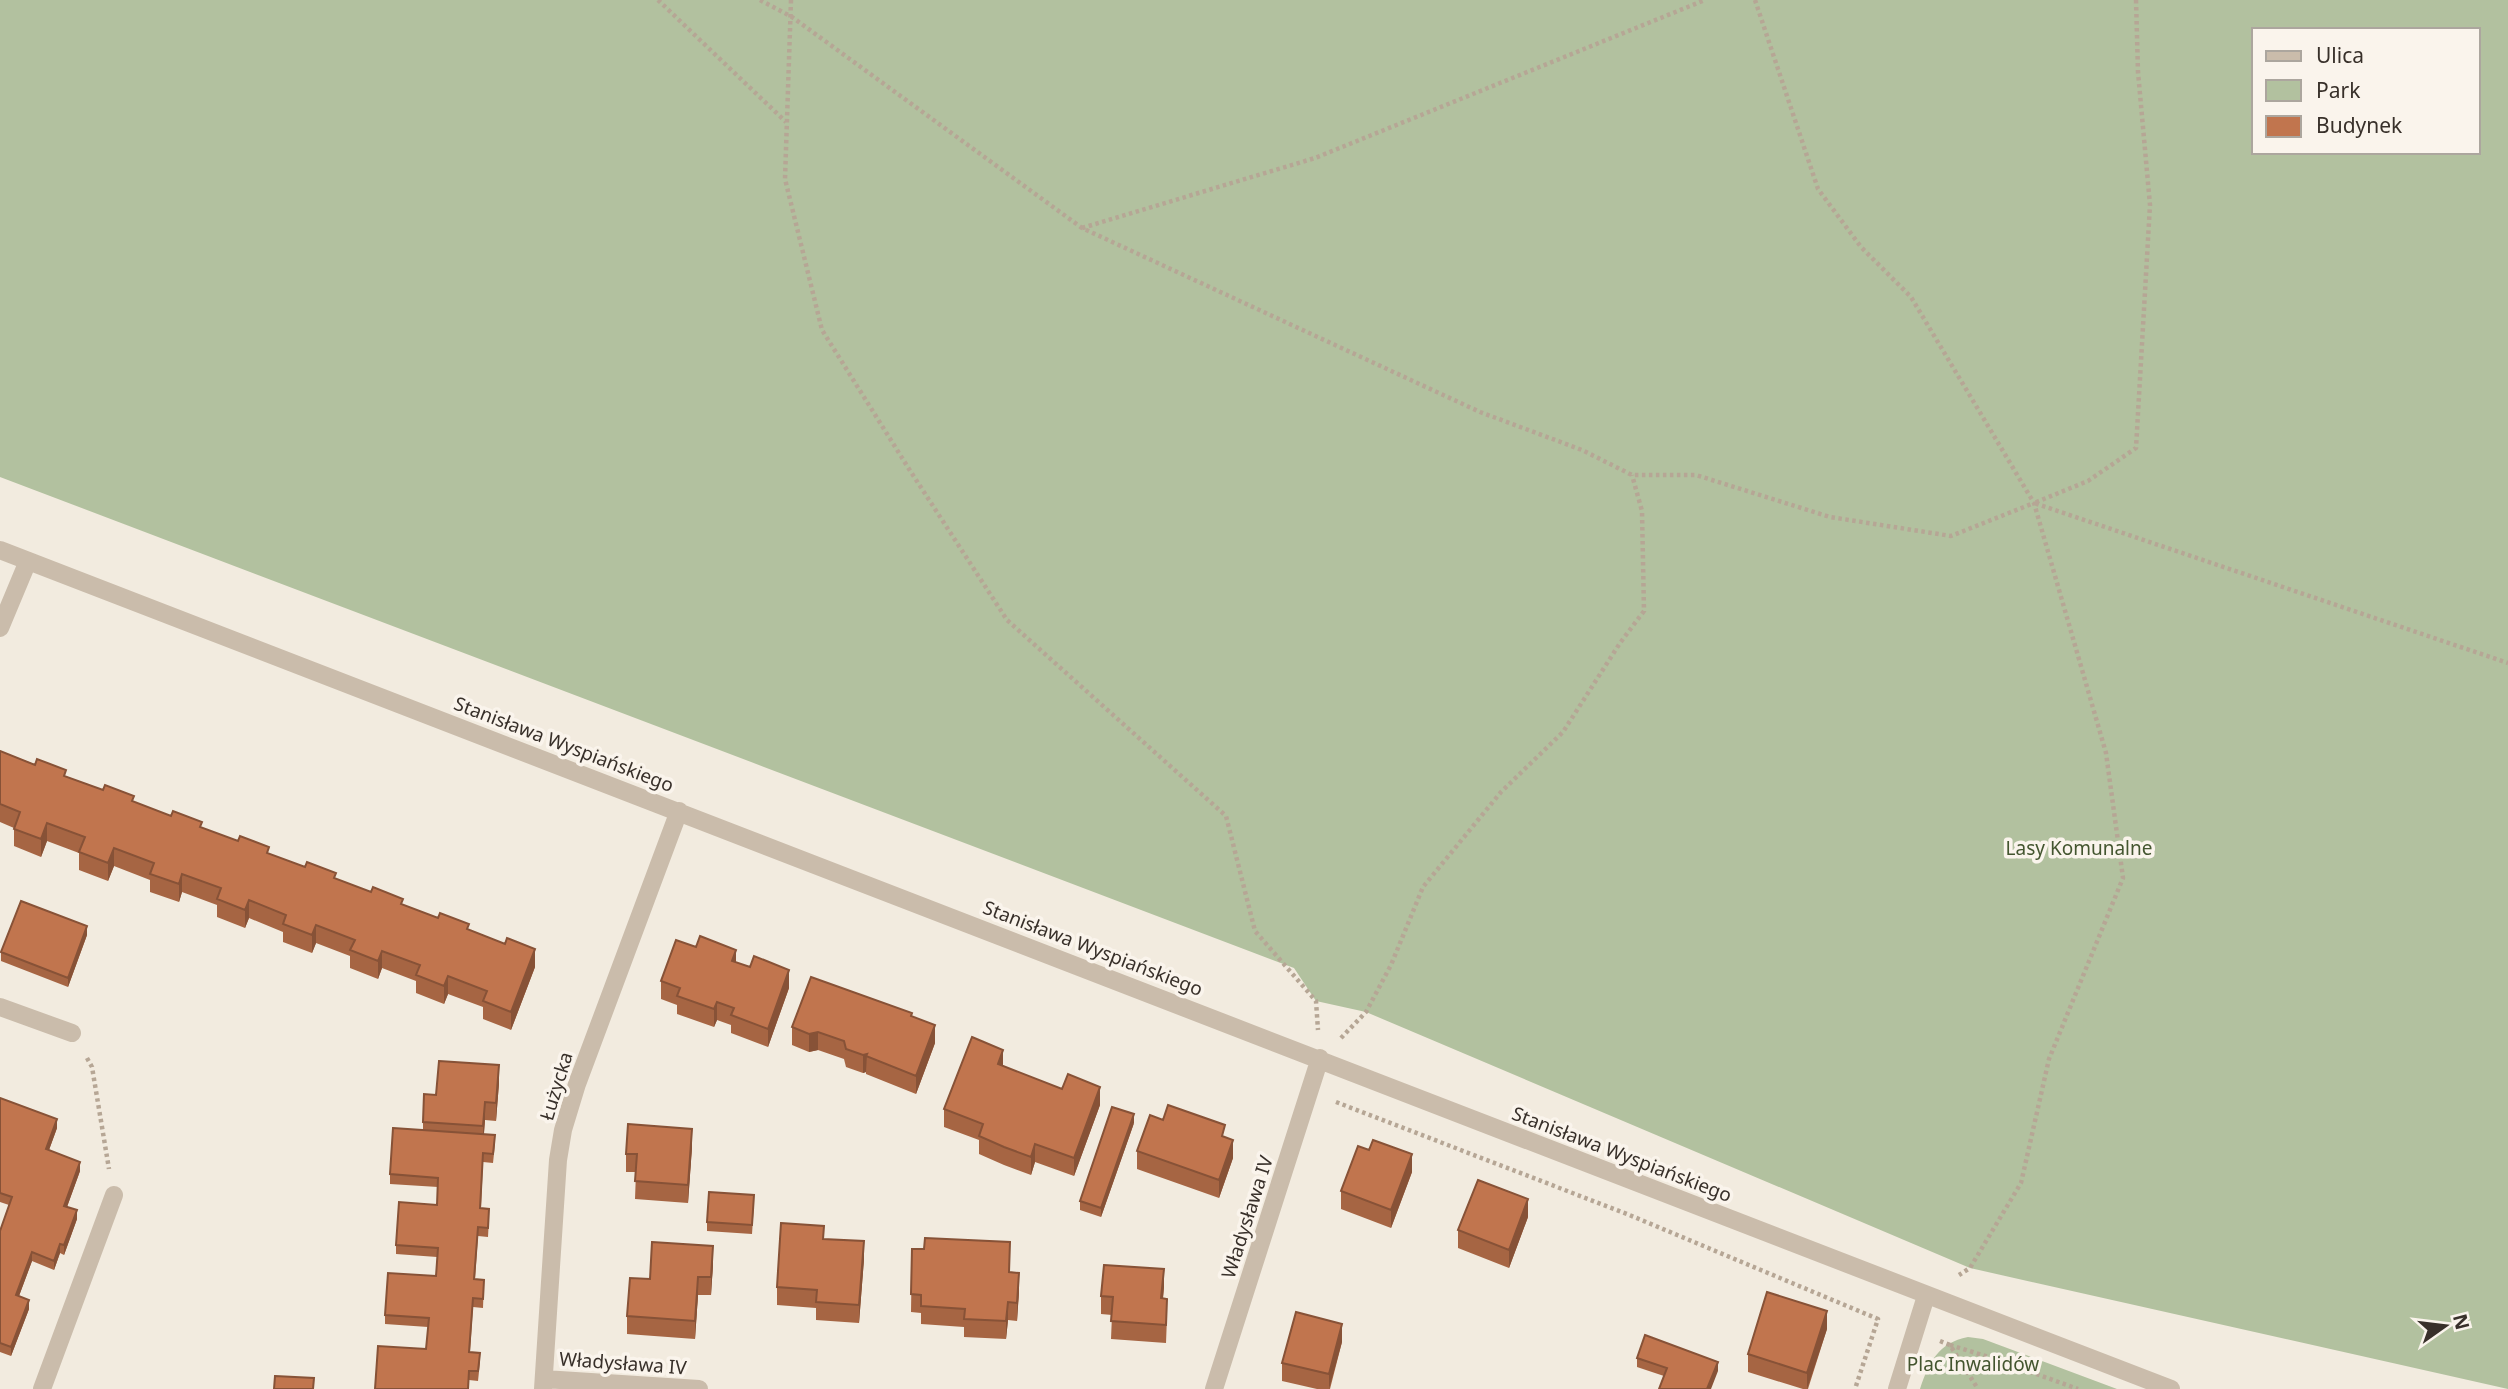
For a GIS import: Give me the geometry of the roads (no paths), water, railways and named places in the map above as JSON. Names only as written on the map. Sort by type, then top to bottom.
[{"type":"street","name":"Stanisława Wyspiańskiego","points":[[0,550],[2171,1389]]},
{"type":"street","points":[[0,628],[28,561]]},
{"type":"street","name":"Łużycka","points":[[543,1384],[555,1191],[564,1130],[577,1083],[679,811]]},
{"type":"street","points":[[0,1007],[72,1033]]},
{"type":"street","name":"Władysława IV","points":[[1214,1389],[1320,1058]]},
{"type":"street","points":[[41,1389],[114,1195]]},
{"type":"street","points":[[1897,1389],[1926,1296]]},
{"type":"street","name":"Władysława IV","points":[[543,1384],[699,1389]]},
{"type":"park label","name":"Lasy Komunalne","points":[[2079,848]]},
{"type":"park label","name":"Plac Inwalidów","points":[[1973,1364]]}]
